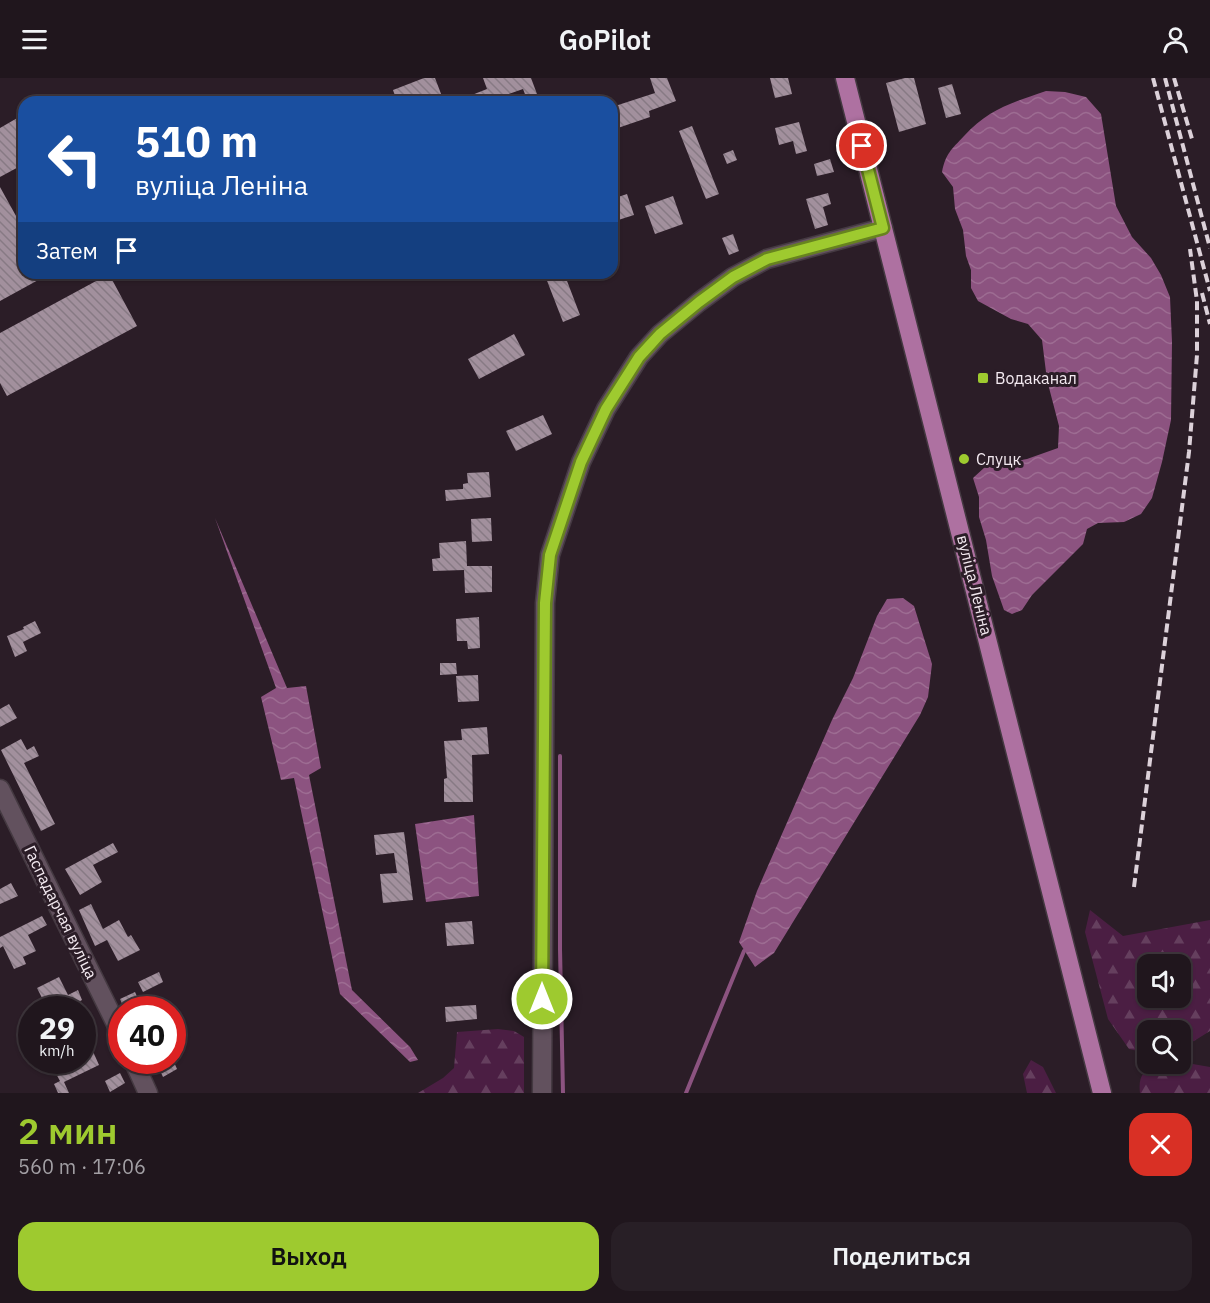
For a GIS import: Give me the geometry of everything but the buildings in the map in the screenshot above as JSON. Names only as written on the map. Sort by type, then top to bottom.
[{"type":"main road","name":"вуліца Леніна","points":[[845,78],[1102,1093]]},
{"type":"street","points":[[542,1093],[545,603],[550,555],[581,462],[606,409],[639,357],[660,334],[699,302],[733,277],[767,259],[883,228]]},
{"type":"street","name":"Гаспадарчая вуліца","points":[[0,789],[108,1008]]},
{"type":"street","points":[[139,1074],[148,1093]]},
{"type":"green space","points":[[1090,910],[1123,936],[1210,920],[1210,1031],[1191,1042],[1191,1020],[1137,1020],[1137,1051],[1129,1049],[1108,1019],[1085,932]]},
{"type":"green space","points":[[498,1029],[514,1031],[524,1037],[524,1093],[418,1093],[443,1078],[454,1068],[457,1032]]},
{"type":"green space","points":[[1031,1060],[1043,1067],[1056,1093],[1027,1093],[1023,1074]]},
{"type":"green space","points":[[1191,1064],[1210,1067],[1210,1093],[1140,1093],[1144,1074],[1191,1074]]},
{"type":"water","points":[[1046,91],[1065,92],[1086,97],[1101,114],[1116,206],[1132,237],[1151,258],[1170,297],[1171,420],[1152,498],[1141,514],[1124,522],[1098,523],[1087,529],[1083,544],[1032,595],[1022,610],[1012,614],[1004,610],[992,576],[986,540],[979,517],[979,497],[973,478],[985,467],[1027,459],[1058,448],[1059,426],[1047,380],[1042,340],[1028,324],[1011,319],[978,301],[971,288],[971,270],[966,256],[963,230],[955,209],[953,187],[942,172],[950,152],[982,119],[1011,103]]},
{"type":"water","points":[[215,518],[287,688],[306,686],[321,768],[309,775],[352,990],[410,1047],[418,1060],[410,1062],[340,994],[294,778],[281,780],[261,697],[276,688]]},
{"type":"water","points":[[903,598],[914,606],[932,664],[928,697],[920,715],[774,953],[755,967],[739,942],[757,891],[832,720],[853,678],[877,616],[887,599]]},
{"type":"water","points":[[474,815],[479,896],[426,902],[415,824]]},
{"type":"waterway","points":[[560,756],[563,1093]]},
{"type":"waterway","points":[[686,1093],[744,951]]},
{"type":"railway","points":[[1153,78],[1210,291]]},
{"type":"railway","points":[[1165,78],[1210,248]]},
{"type":"railway","points":[[1174,78],[1192,139]]},
{"type":"railway","points":[[1134,887],[1189,452],[1197,355],[1197,301],[1190,249]]},
{"type":"railway","points":[[1202,293],[1210,324]]},
{"type":"place","name":"Водаканал","points":[[983,378]]},
{"type":"place","name":"Слуцк","points":[[964,459]]},
{"type":"route","points":[[542,999],[545,603],[550,555],[561,516],[581,462],[606,409],[639,357],[660,334],[699,302],[733,277],[767,259],[883,228],[862,146]]}]
